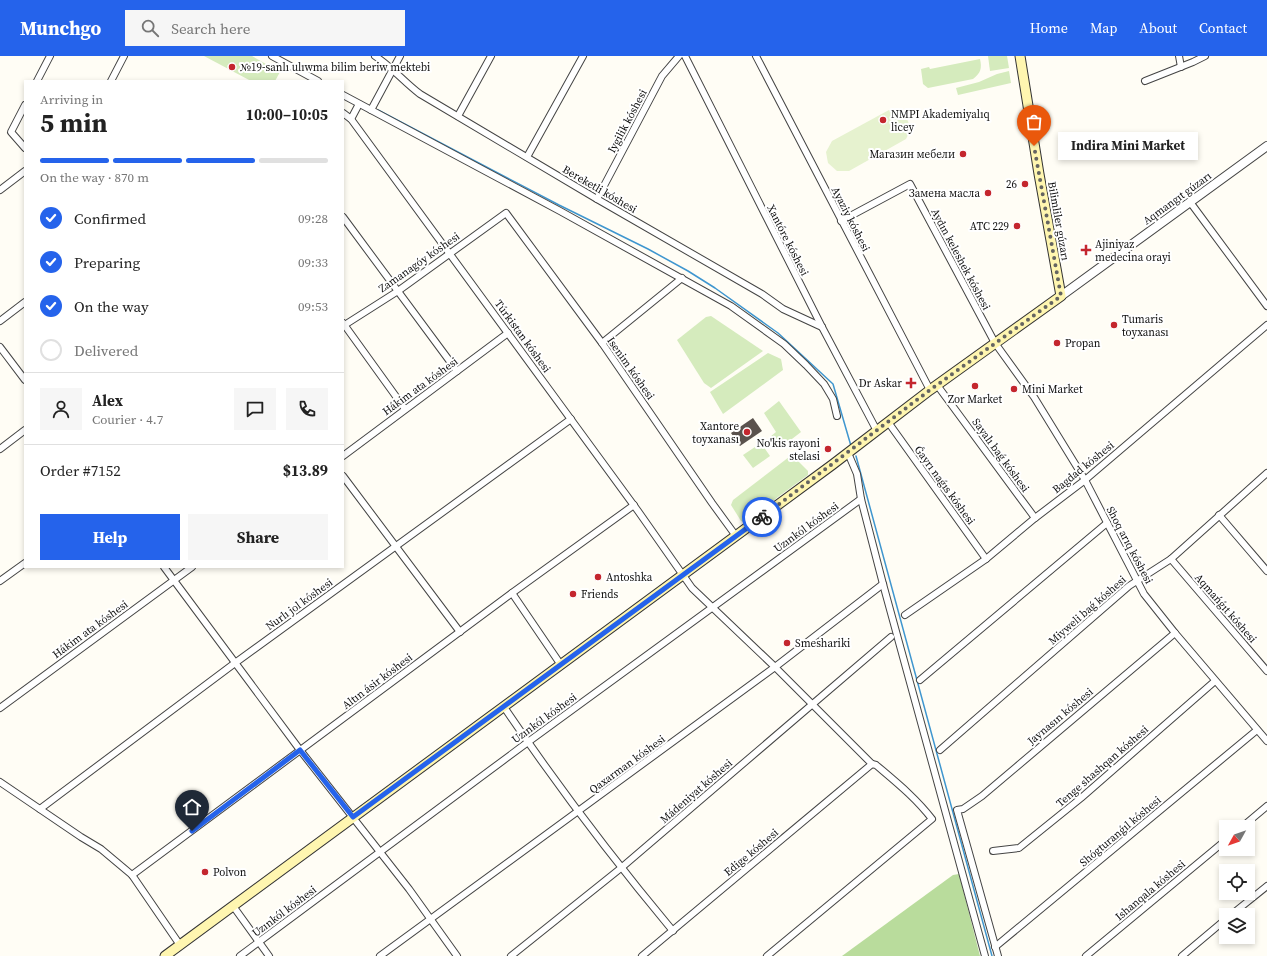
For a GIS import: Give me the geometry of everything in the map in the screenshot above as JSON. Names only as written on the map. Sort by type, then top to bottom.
[{"type":"main road","name":"Bilimliler gúzarı","points":[[1020,56],[1061,296]]},
{"type":"main road","points":[[165,956],[736,536],[933,388],[1061,296]]},
{"type":"street","points":[[38,80],[50,56]]},
{"type":"street","points":[[112,80],[124,56]]},
{"type":"street","points":[[272,56],[316,80]]},
{"type":"street","name":"Bereketli kóshesi","points":[[375,56],[393,69],[404,81],[420,94],[597,199],[762,294],[783,309],[822,327]]},
{"type":"street","points":[[372,110],[400,56]]},
{"type":"street","points":[[458,116],[491,56]]},
{"type":"street","points":[[527,157],[583,56]]},
{"type":"street","name":"Iygilik kóshesi","points":[[597,199],[662,76],[679,56]]},
{"type":"street","name":"Xantóre kóshesi","points":[[685,56],[822,327],[877,431]]},
{"type":"street","name":"Ayaziy kóshesi","points":[[756,56],[841,221],[933,388]]},
{"type":"street","points":[[1179,56],[1181,67]]},
{"type":"street","points":[[1145,81],[1205,56]]},
{"type":"street","points":[[344,96],[731,306],[784,344],[824,384],[833,399],[838,416]]},
{"type":"street","points":[[351,119],[359,104]]},
{"type":"street","points":[[24,107],[12,132],[24,147]]},
{"type":"street","name":"Túrkistan kóshesi","points":[[344,114],[351,119],[450,253],[684,574],[692,588],[776,667],[872,764],[876,765],[902,786],[922,806],[932,820],[766,956]]},
{"type":"street","name":"Aqmangıt gúzarı","points":[[1061,296],[1267,146]]},
{"type":"street","points":[[0,190],[24,172]]},
{"type":"street","name":"Aydın keleshek kóshesi","points":[[841,221],[910,184],[995,343]]},
{"type":"street","points":[[1190,202],[1267,306]]},
{"type":"street","name":"Zamanagóy kóshesi","points":[[344,324],[398,291],[506,213]]},
{"type":"street","name":"Isenim kóshesi","points":[[506,213],[602,343],[736,536]]},
{"type":"street","points":[[344,218],[457,371]]},
{"type":"street","points":[[602,343],[682,278]]},
{"type":"street","points":[[0,321],[24,303]]},
{"type":"street","name":"Bagdad kóshesi","points":[[905,615],[986,559],[1035,518],[1085,480],[1267,325]]},
{"type":"street","points":[[344,326],[405,409]]},
{"type":"street","name":"Hákim ata kóshesi","points":[[344,455],[508,333]]},
{"type":"street","name":"Shoq arıq kóshesi","points":[[995,343],[1034,397],[1085,480],[1144,594],[1175,633],[1267,741]]},
{"type":"street","points":[[0,347],[24,379]]},
{"type":"street","name":"Sayalı baǵ kóshesi","points":[[933,388],[1035,518]]},
{"type":"street","name":"Nurlı jol kóshesi","points":[[40,809],[235,663],[571,419]]},
{"type":"street","name":"Ǵayrı naǵıs kóshesi","points":[[888,422],[986,559]]},
{"type":"street","points":[[0,449],[24,431]]},
{"type":"street","points":[[848,453],[857,474],[861,499],[883,584],[985,956]]},
{"type":"street","name":"Miyweli baǵ kóshesi","points":[[940,750],[1138,580],[1171,559],[1267,474]]},
{"type":"street","points":[[344,477],[460,632]]},
{"type":"street","name":"Uzınkól kóshesi","points":[[240,956],[528,742],[861,499]]},
{"type":"street","name":"Altın ásir kóshesi","points":[[132,875],[512,593],[634,505]]},
{"type":"street","points":[[1220,515],[1267,571]]},
{"type":"street","points":[[920,680],[1107,523]]},
{"type":"street","name":"Aqmańǵıt kóshesi","points":[[1171,559],[1267,671]]},
{"type":"street","points":[[0,581],[24,564]]},
{"type":"street","points":[[165,568],[300,750],[381,851],[457,956]]},
{"type":"street","name":"Hákim ata kóshesi","points":[[0,708],[191,568]]},
{"type":"street","name":"Qaxarman kóshesi","points":[[380,956],[580,812],[776,667],[883,584]]},
{"type":"street","points":[[512,593],[561,665]]},
{"type":"street","name":"Jaynasın kóshesi","points":[[995,947],[957,810],[963,809],[982,796],[1175,633]]},
{"type":"street","name":"Mádeniyat kóshesi","points":[[511,956],[621,868],[891,637]]},
{"type":"street","name":"Tenge shashqan kóshesi","points":[[993,851],[1019,848],[1080,798],[1216,681]]},
{"type":"street","points":[[504,707],[621,868],[673,931]]},
{"type":"street","name":"Shógturanǵıl kóshesi","points":[[995,947],[1257,730]]},
{"type":"street","name":"Edige kóshesi","points":[[642,956],[872,764]]},
{"type":"street","points":[[0,782],[101,849],[132,875],[180,945]]},
{"type":"street","points":[[1250,820],[1267,806]]},
{"type":"street","name":"Ishanqala kóshesi","points":[[1086,956],[1219,846]]},
{"type":"street","points":[[1240,908],[1267,886]]},
{"type":"street","points":[[233,906],[269,956]]},
{"type":"street","points":[[1182,956],[1219,925]]},
{"type":"street","points":[[995,947],[998,956]]},
{"type":"green space","points":[[204,56],[252,56],[280,72],[276,80],[249,80]]},
{"type":"green space","points":[[988,56],[1007,56],[1009,68],[990,71]]},
{"type":"green space","points":[[980,59],[980,70],[978,75],[973,79],[928,88],[923,84],[921,69],[929,67],[930,69]]},
{"type":"green space","points":[[1009,71],[1011,83],[958,95],[956,88],[979,82],[997,74]]},
{"type":"green space","points":[[889,110],[900,112],[907,119],[909,128],[906,139],[849,171],[837,171],[828,163],[826,152],[832,141]]},
{"type":"green space","points":[[711,316],[763,351],[711,388],[704,383],[677,340],[706,317]]},
{"type":"green space","points":[[768,353],[781,359],[783,370],[723,414],[710,392]]},
{"type":"green space","points":[[779,401],[801,432],[779,449],[770,437],[776,432],[764,413]]},
{"type":"green space","points":[[761,443],[770,456],[753,468],[743,455]]},
{"type":"green space","points":[[789,457],[795,458],[808,471],[808,475],[744,522],[741,521],[731,505],[733,500]]},
{"type":"green space","points":[[959,874],[980,956],[842,956],[953,875]]},
{"type":"building","name":"Xantore toyxanası","points":[[753,418],[762,431],[740,446],[731,433]]},
{"type":"waterway","points":[[378,110],[559,205],[648,249],[715,288],[778,333],[833,384],[851,446]]},
{"type":"waterway","points":[[856,456],[992,956]]},
{"type":"way so far","points":[[762,517],[930,390],[1061,296],[1034,146]]},
{"type":"place","name":"№19-sanlı ulıwma bilim beriw mektebi","points":[[232,67]]},
{"type":"place","name":"NMPI Akademiyalıq licey","points":[[883,120]]},
{"type":"place","name":"Indira Mini Market","points":[[1034,146]]},
{"type":"place","name":"Магазин мебели","points":[[963,154]]},
{"type":"place","name":"26","points":[[1025,184]]},
{"type":"place","name":"Замена масла","points":[[988,193]]},
{"type":"place","name":"АТС 229","points":[[1017,226]]},
{"type":"place","name":"Ajiniyaz medecina orayi","points":[[1086,250]]},
{"type":"place","name":"Tumaris toyxanası","points":[[1114,325]]},
{"type":"place","name":"Propan","points":[[1057,343]]},
{"type":"place","name":"Dr Askar","points":[[911,383]]},
{"type":"place","name":"Zor Market","points":[[975,386]]},
{"type":"place","name":"Mini Market","points":[[1014,389]]},
{"type":"place","name":"Xantore toyxanası","points":[[747,432]]},
{"type":"place","name":"No'kis rayoni stelasi","points":[[828,449]]},
{"type":"place","name":"Antoshka","points":[[598,577]]},
{"type":"place","name":"Friends","points":[[573,594]]},
{"type":"place","name":"Smeshariki","points":[[787,643]]},
{"type":"place","name":"Polvon","points":[[205,872]]},
{"type":"route","points":[[192,831],[300,750],[353,817],[762,517]]}]
